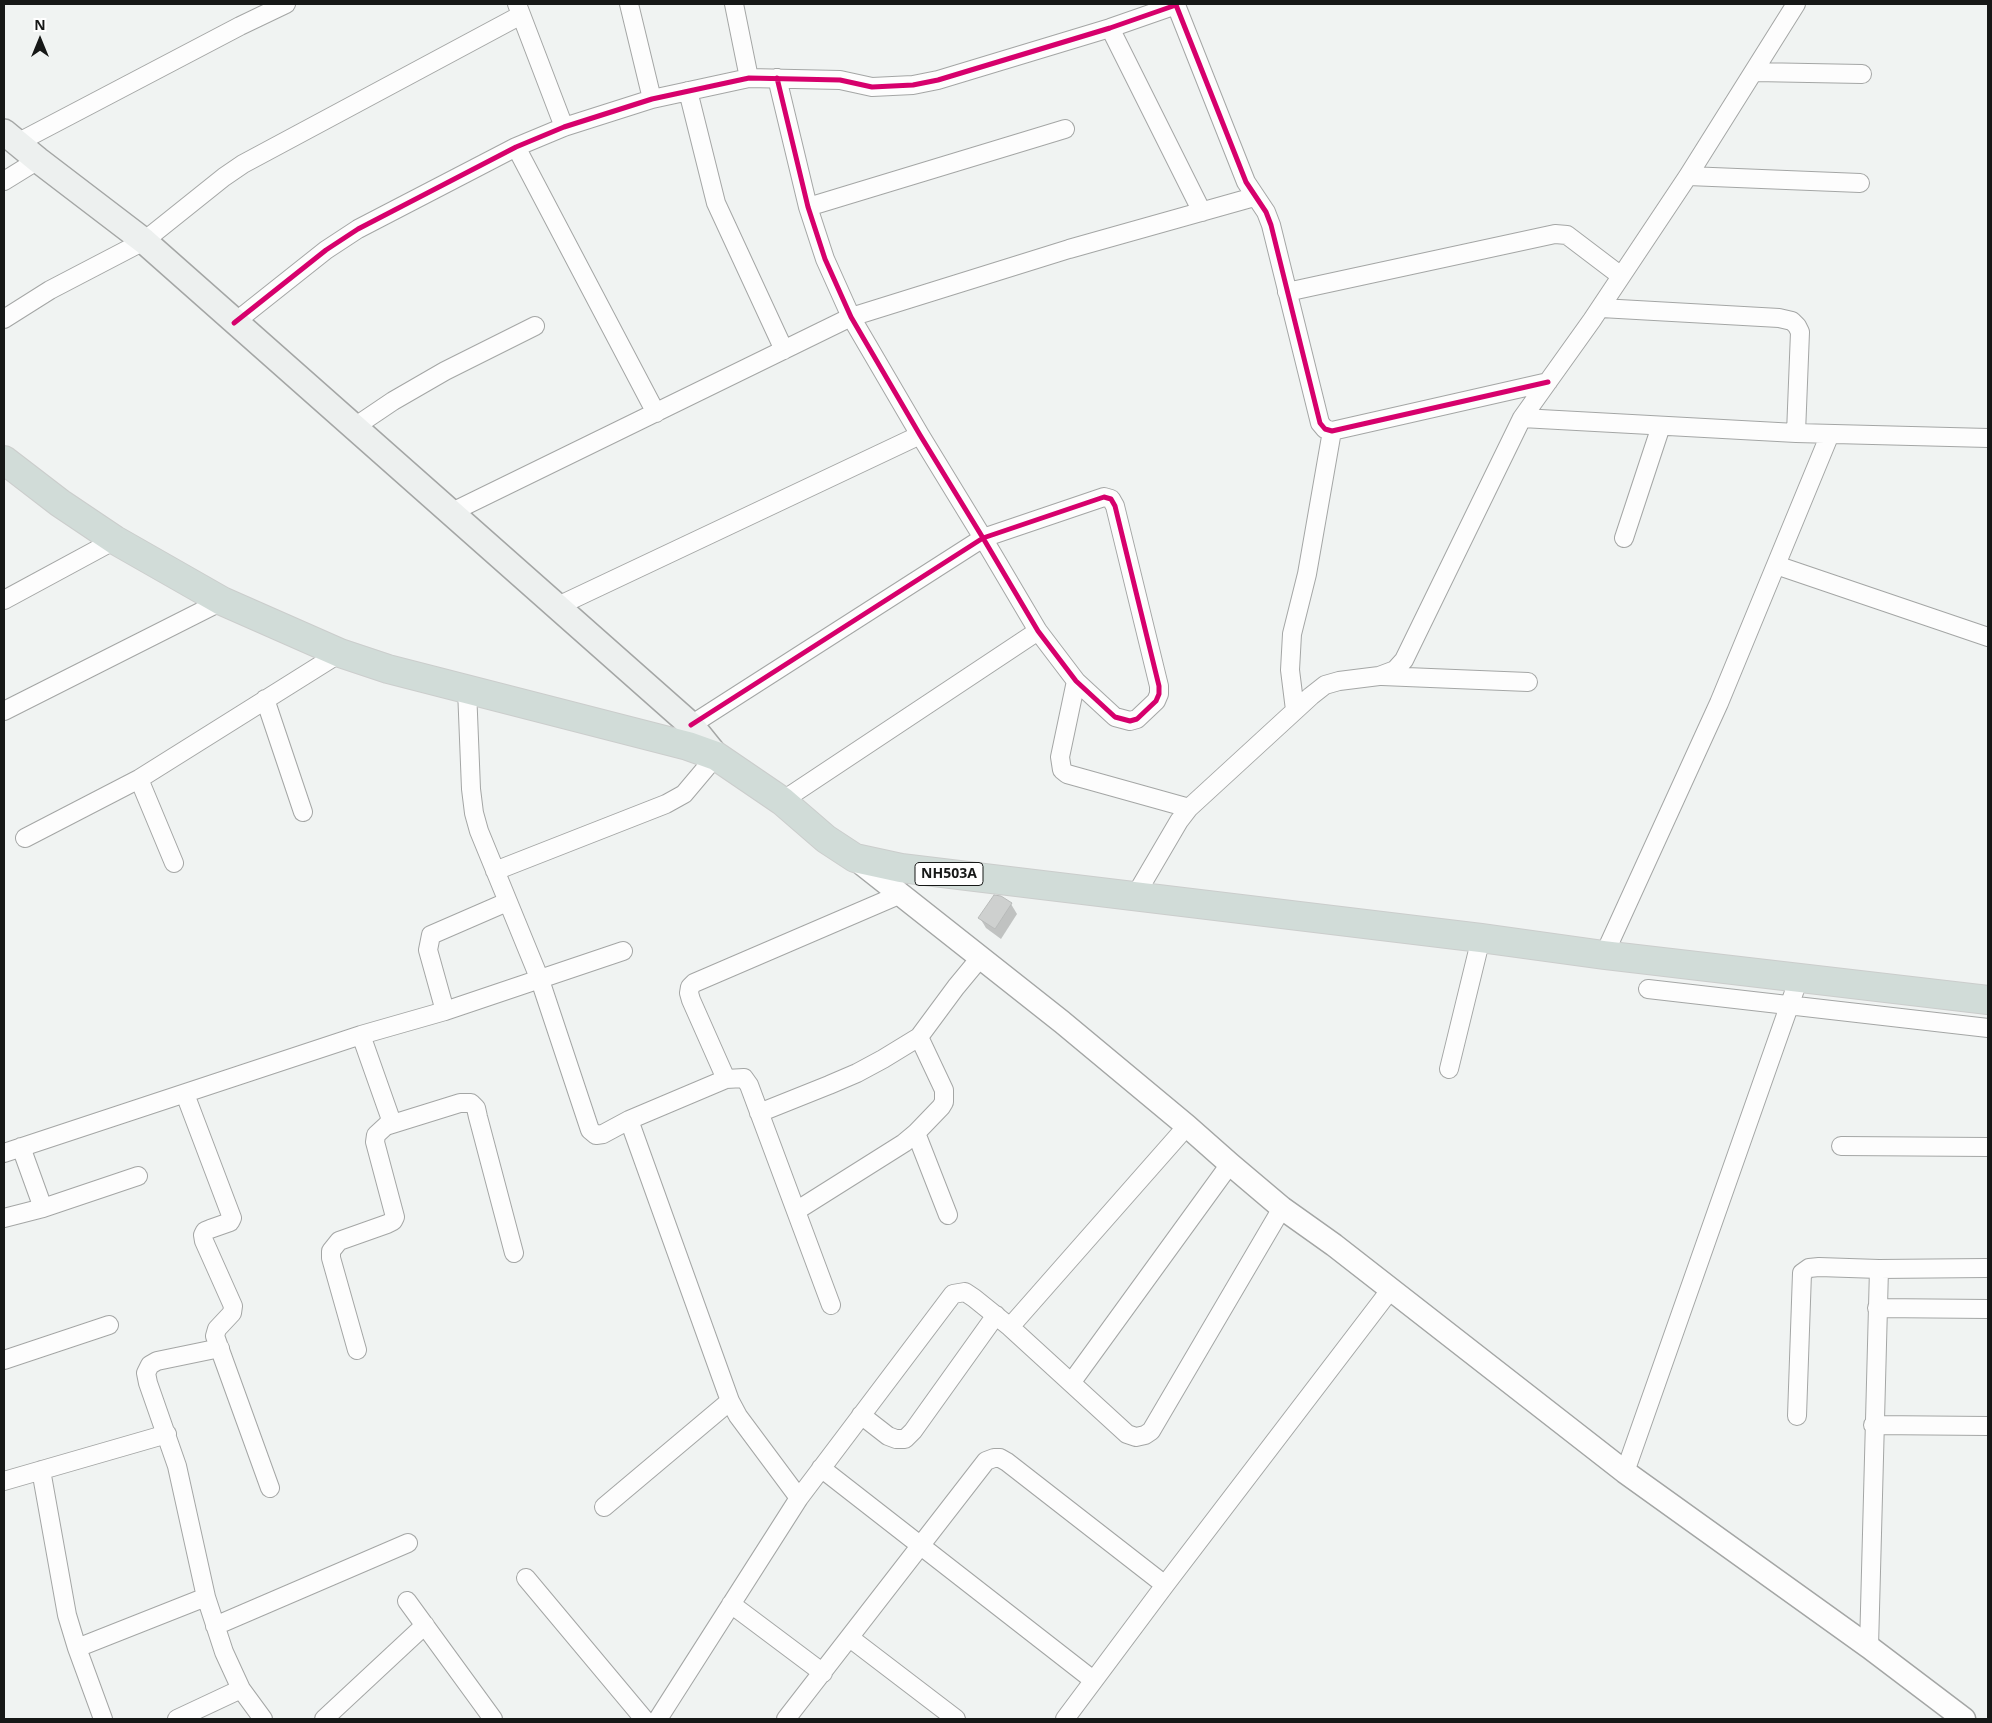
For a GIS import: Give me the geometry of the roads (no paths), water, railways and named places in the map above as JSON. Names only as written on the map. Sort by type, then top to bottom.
[{"type":"highway","name":"NH503A","points":[[6,463],[114,540],[222,601],[340,653],[388,669],[681,744],[716,756],[782,801],[826,839],[855,858],[901,868],[1481,938],[1604,955],[1988,1000]]},
{"type":"main road","points":[[10,137],[144,242],[353,428],[558,606],[690,725],[716,756]]},
{"type":"street","points":[[10,137],[286,4]]},
{"type":"street","points":[[629,4],[652,99]]},
{"type":"street","points":[[734,4],[749,78]]},
{"type":"street","points":[[234,323],[326,250],[358,229],[516,147],[564,128],[652,99],[749,78],[840,80],[872,87],[913,85],[947,77],[1110,28],[1176,4],[1246,182],[1254,197],[1266,212],[1271,225],[1320,424],[1325,429],[1332,431],[1548,382]]},
{"type":"street","points":[[1379,676],[1394,670],[1404,660],[1522,418],[1601,308],[1755,72],[1796,4]]},
{"type":"street","points":[[4,319],[50,290],[144,242],[224,177],[243,164],[519,9],[564,128]]},
{"type":"street","points":[[1110,28],[1202,212]]},
{"type":"street","points":[[1755,72],[1862,74]]},
{"type":"street","points":[[690,725],[984,538],[1104,497],[1111,499],[1115,506],[1159,686],[1159,694],[1156,701],[1137,719],[1130,721],[1115,717],[1076,681],[1038,631],[984,538],[920,435],[851,317],[826,259],[808,207],[777,78]]},
{"type":"street","points":[[688,91],[716,203],[784,350]]},
{"type":"street","points":[[808,207],[1065,129]]},
{"type":"street","points":[[516,147],[656,413]]},
{"type":"street","points":[[4,181],[38,160]]},
{"type":"street","points":[[1688,176],[1860,183]]},
{"type":"street","points":[[450,513],[851,317],[1069,249],[1254,197]]},
{"type":"street","points":[[1287,292],[1555,234],[1567,235],[1621,276]]},
{"type":"street","points":[[1601,308],[1779,318],[1792,321],[1800,332],[1796,434]]},
{"type":"street","points":[[353,428],[394,400],[436,376],[535,326]]},
{"type":"street","points":[[1522,418],[1796,434],[1988,438]]},
{"type":"street","points":[[1624,538],[1660,426]]},
{"type":"street","points":[[1295,710],[1290,670],[1291,642],[1307,574],[1332,431]]},
{"type":"street","points":[[1604,955],[1719,703],[1830,434]]},
{"type":"street","points":[[558,606],[920,435]]},
{"type":"street","points":[[4,600],[114,540]]},
{"type":"street","points":[[1776,565],[1988,637]]},
{"type":"street","points":[[4,711],[222,601]]},
{"type":"street","points":[[782,801],[1038,631]]},
{"type":"street","points":[[25,838],[139,779],[340,653]]},
{"type":"street","points":[[1135,896],[1179,821],[1189,808],[1295,710],[1325,685],[1354,678],[1379,676],[1528,682]]},
{"type":"street","points":[[1076,681],[1060,757],[1062,770],[1067,774],[1189,808]]},
{"type":"street","points":[[466,689],[471,789],[474,813],[479,831],[540,980],[590,1130],[596,1135],[603,1134],[629,1120],[726,1079],[744,1078],[749,1085],[831,1305]]},
{"type":"street","points":[[265,699],[303,812]]},
{"type":"street","points":[[495,871],[666,804],[684,794],[716,756]]},
{"type":"street","points":[[139,779],[174,863]]},
{"type":"street","points":[[855,858],[1062,1022],[1282,1208],[1334,1245],[1625,1472],[1868,1647],[1964,1719]]},
{"type":"street","points":[[726,1079],[691,1000],[690,987],[694,983],[901,894]]},
{"type":"street","points":[[445,1011],[428,950],[431,935],[507,902]]},
{"type":"street","points":[[1449,1069],[1481,938]]},
{"type":"street","points":[[4,1153],[361,1035],[445,1011],[540,980],[623,951]]},
{"type":"street","points":[[759,1113],[857,1073],[919,1037],[980,958]]},
{"type":"street","points":[[1625,1472],[1799,978]]},
{"type":"street","points":[[1648,989],[1988,1028]]},
{"type":"street","points":[[361,1035],[390,1118],[386,1126]]},
{"type":"street","points":[[796,1211],[916,1133],[941,1108],[945,1096],[944,1090],[919,1037]]},
{"type":"street","points":[[185,1094],[232,1218],[230,1222],[205,1231],[203,1235],[233,1306],[232,1313],[217,1329],[215,1336],[270,1488]]},
{"type":"street","points":[[357,1350],[330,1258],[330,1251],[339,1241],[393,1222],[395,1217],[374,1142],[379,1131],[386,1126],[460,1103],[471,1103],[476,1108],[514,1253]]},
{"type":"street","points":[[629,1120],[730,1401],[738,1416],[799,1498]]},
{"type":"street","points":[[1010,1327],[1187,1126]]},
{"type":"street","points":[[916,1133],[948,1215]]},
{"type":"street","points":[[1841,1146],[1988,1147]]},
{"type":"street","points":[[21,1147],[43,1208]]},
{"type":"street","points":[[1071,1383],[1230,1164]]},
{"type":"street","points":[[4,1218],[43,1208],[138,1176]]},
{"type":"street","points":[[658,1719],[799,1498],[953,1294],[965,1292],[1010,1327],[1127,1434],[1136,1437],[1145,1435],[1151,1431],[1282,1208]]},
{"type":"street","points":[[1797,1416],[1802,1274],[1809,1268],[1986,1268]]},
{"type":"street","points":[[1868,1647],[1879,1269]]},
{"type":"street","points":[[1065,1719],[1391,1290]]},
{"type":"street","points":[[1877,1308],[1988,1309]]},
{"type":"street","points":[[861,1415],[888,1436],[896,1439],[905,1439],[918,1424],[996,1316]]},
{"type":"street","points":[[4,1360],[109,1325]]},
{"type":"street","points":[[220,1348],[157,1361],[150,1365],[146,1373],[167,1434],[181,1486],[206,1597],[215,1626],[224,1652],[241,1689],[263,1719]]},
{"type":"street","points":[[604,1507],[730,1401]]},
{"type":"street","points":[[1874,1425],[1988,1426]]},
{"type":"street","points":[[4,1481],[167,1434]]},
{"type":"street","points":[[786,1719],[986,1461],[1000,1458],[1165,1585]]},
{"type":"street","points":[[821,1468],[1093,1680]]},
{"type":"street","points":[[42,1470],[66,1607],[77,1648],[103,1719]]},
{"type":"street","points":[[215,1626],[408,1544]]},
{"type":"street","points":[[526,1578],[644,1719]]},
{"type":"street","points":[[77,1648],[206,1597]]},
{"type":"street","points":[[407,1601],[493,1719]]},
{"type":"street","points":[[732,1604],[823,1673]]},
{"type":"street","points":[[324,1719],[424,1625]]},
{"type":"street","points":[[850,1638],[956,1719]]},
{"type":"street","points":[[177,1719],[241,1689]]}]
